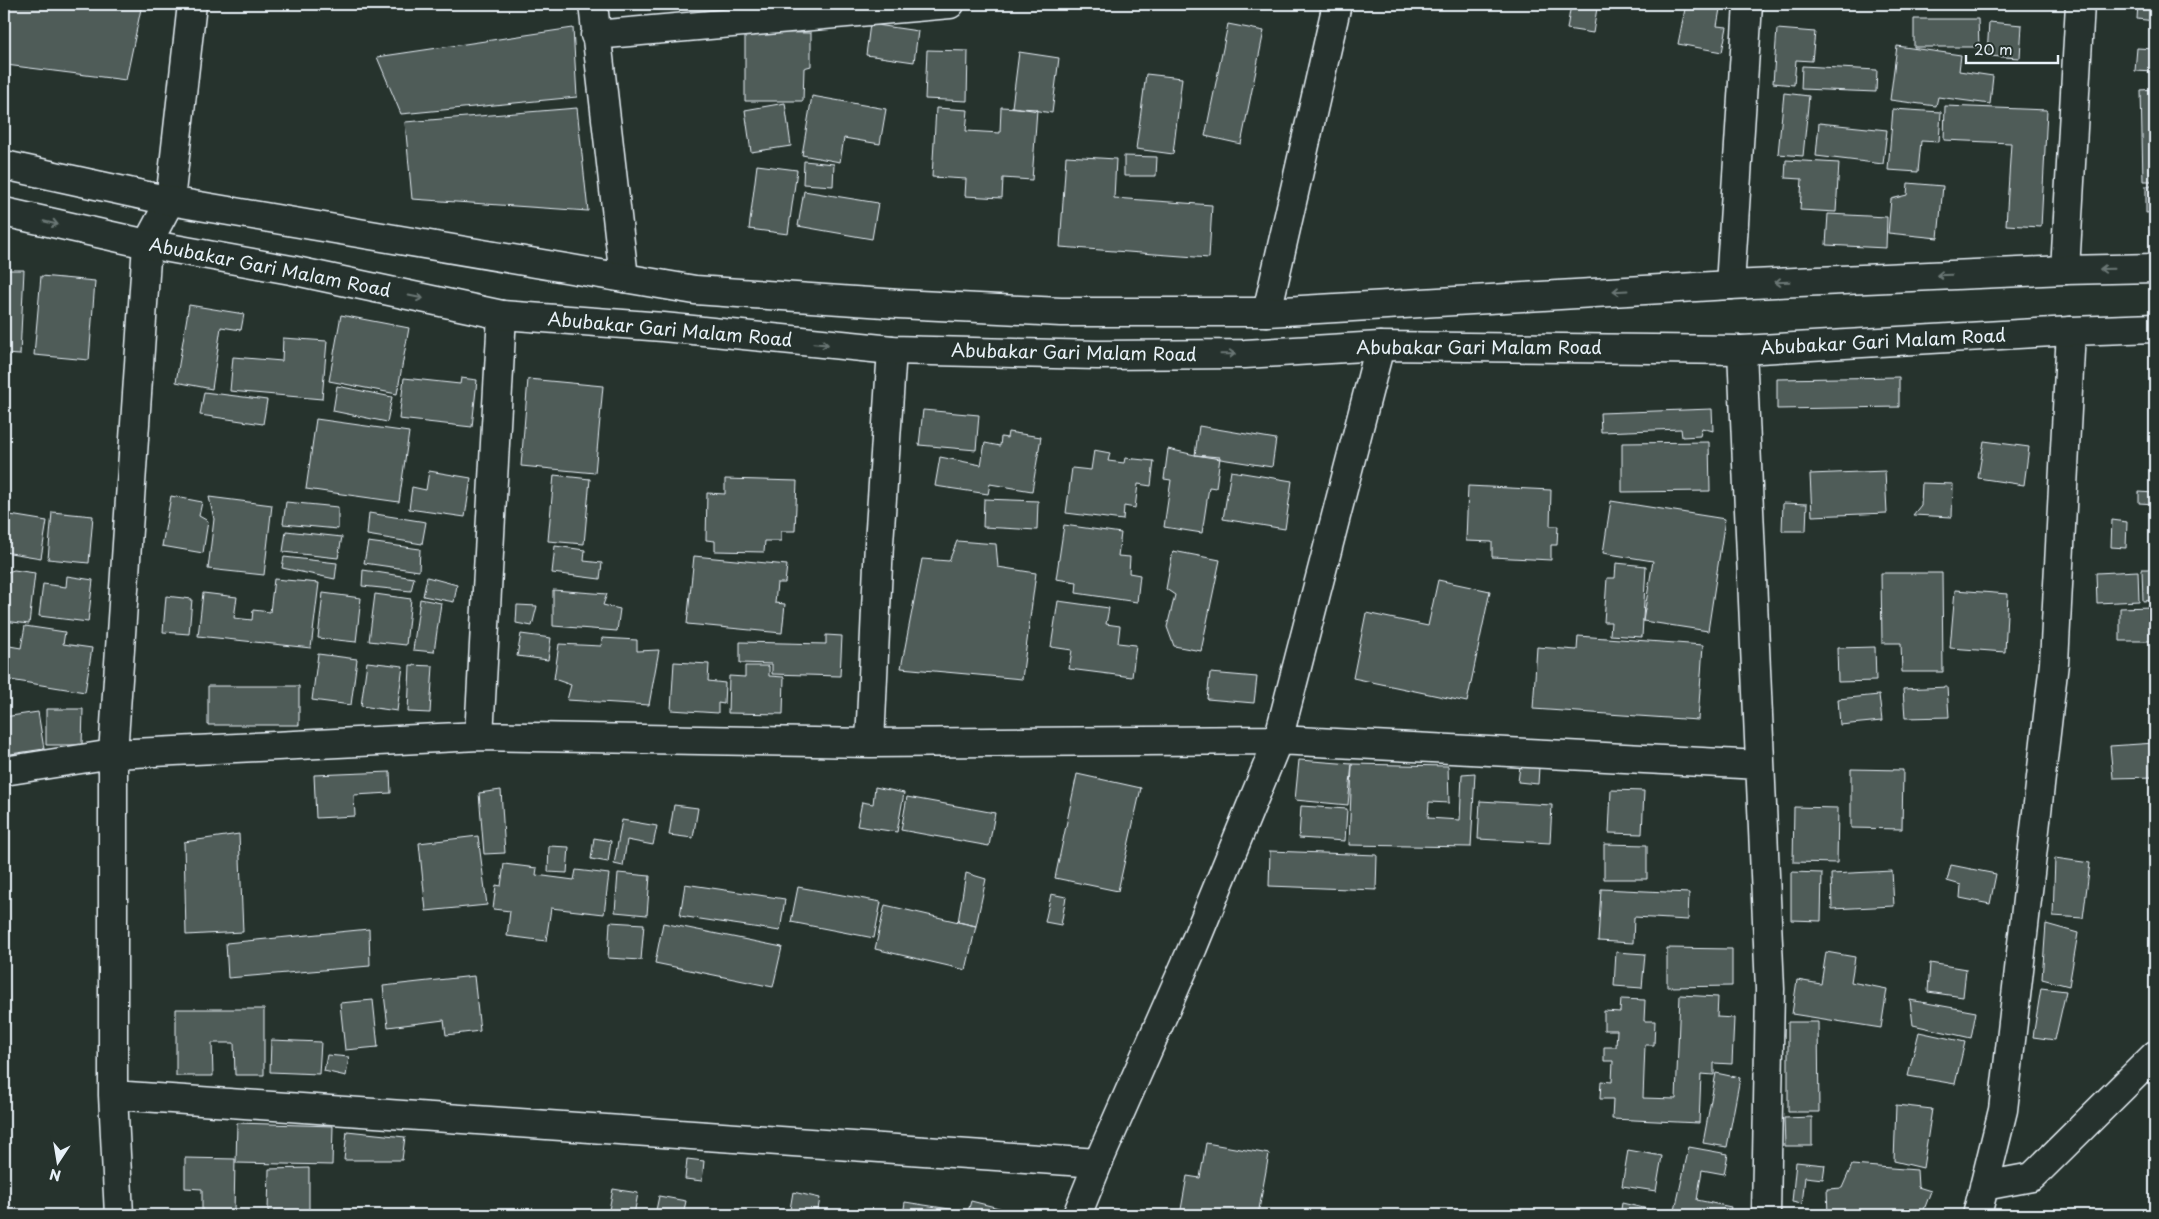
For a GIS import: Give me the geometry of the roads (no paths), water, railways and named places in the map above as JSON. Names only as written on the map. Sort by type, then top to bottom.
[{"type":"street","points":[[119,1215],[113,1095],[113,754],[147,244],[170,201],[192,4]]},
{"type":"street","points":[[592,4],[624,278]]},
{"type":"street","points":[[595,35],[950,4]]},
{"type":"street","points":[[1267,312],[1337,4]]},
{"type":"street","points":[[1730,284],[1748,4]]},
{"type":"street","points":[[2065,270],[2080,4]]},
{"type":"street","points":[[4,165],[170,201],[695,290],[899,304],[1061,312],[1267,312],[1730,284],[2155,268]]},
{"type":"street","name":"Abubakar Gari Malam Road","points":[[4,212],[147,244],[291,270],[502,315],[892,350],[1126,355],[1245,354],[1380,346],[1742,350],[2155,328]]},
{"type":"street","points":[[479,736],[502,315]]},
{"type":"street","points":[[1977,1215],[2003,1110],[2054,663],[2071,331]]},
{"type":"street","points":[[1077,1215],[1278,740],[1380,346]]},
{"type":"street","points":[[870,743],[879,543],[892,350]]},
{"type":"street","points":[[1742,350],[1770,989],[1766,1215]]},
{"type":"street","points":[[4,771],[113,754],[479,736],[870,743],[1278,740],[1760,764]]},
{"type":"street","points":[[1984,1186],[2032,1177],[2155,1056]]},
{"type":"street","points":[[113,1095],[1098,1163]]}]
